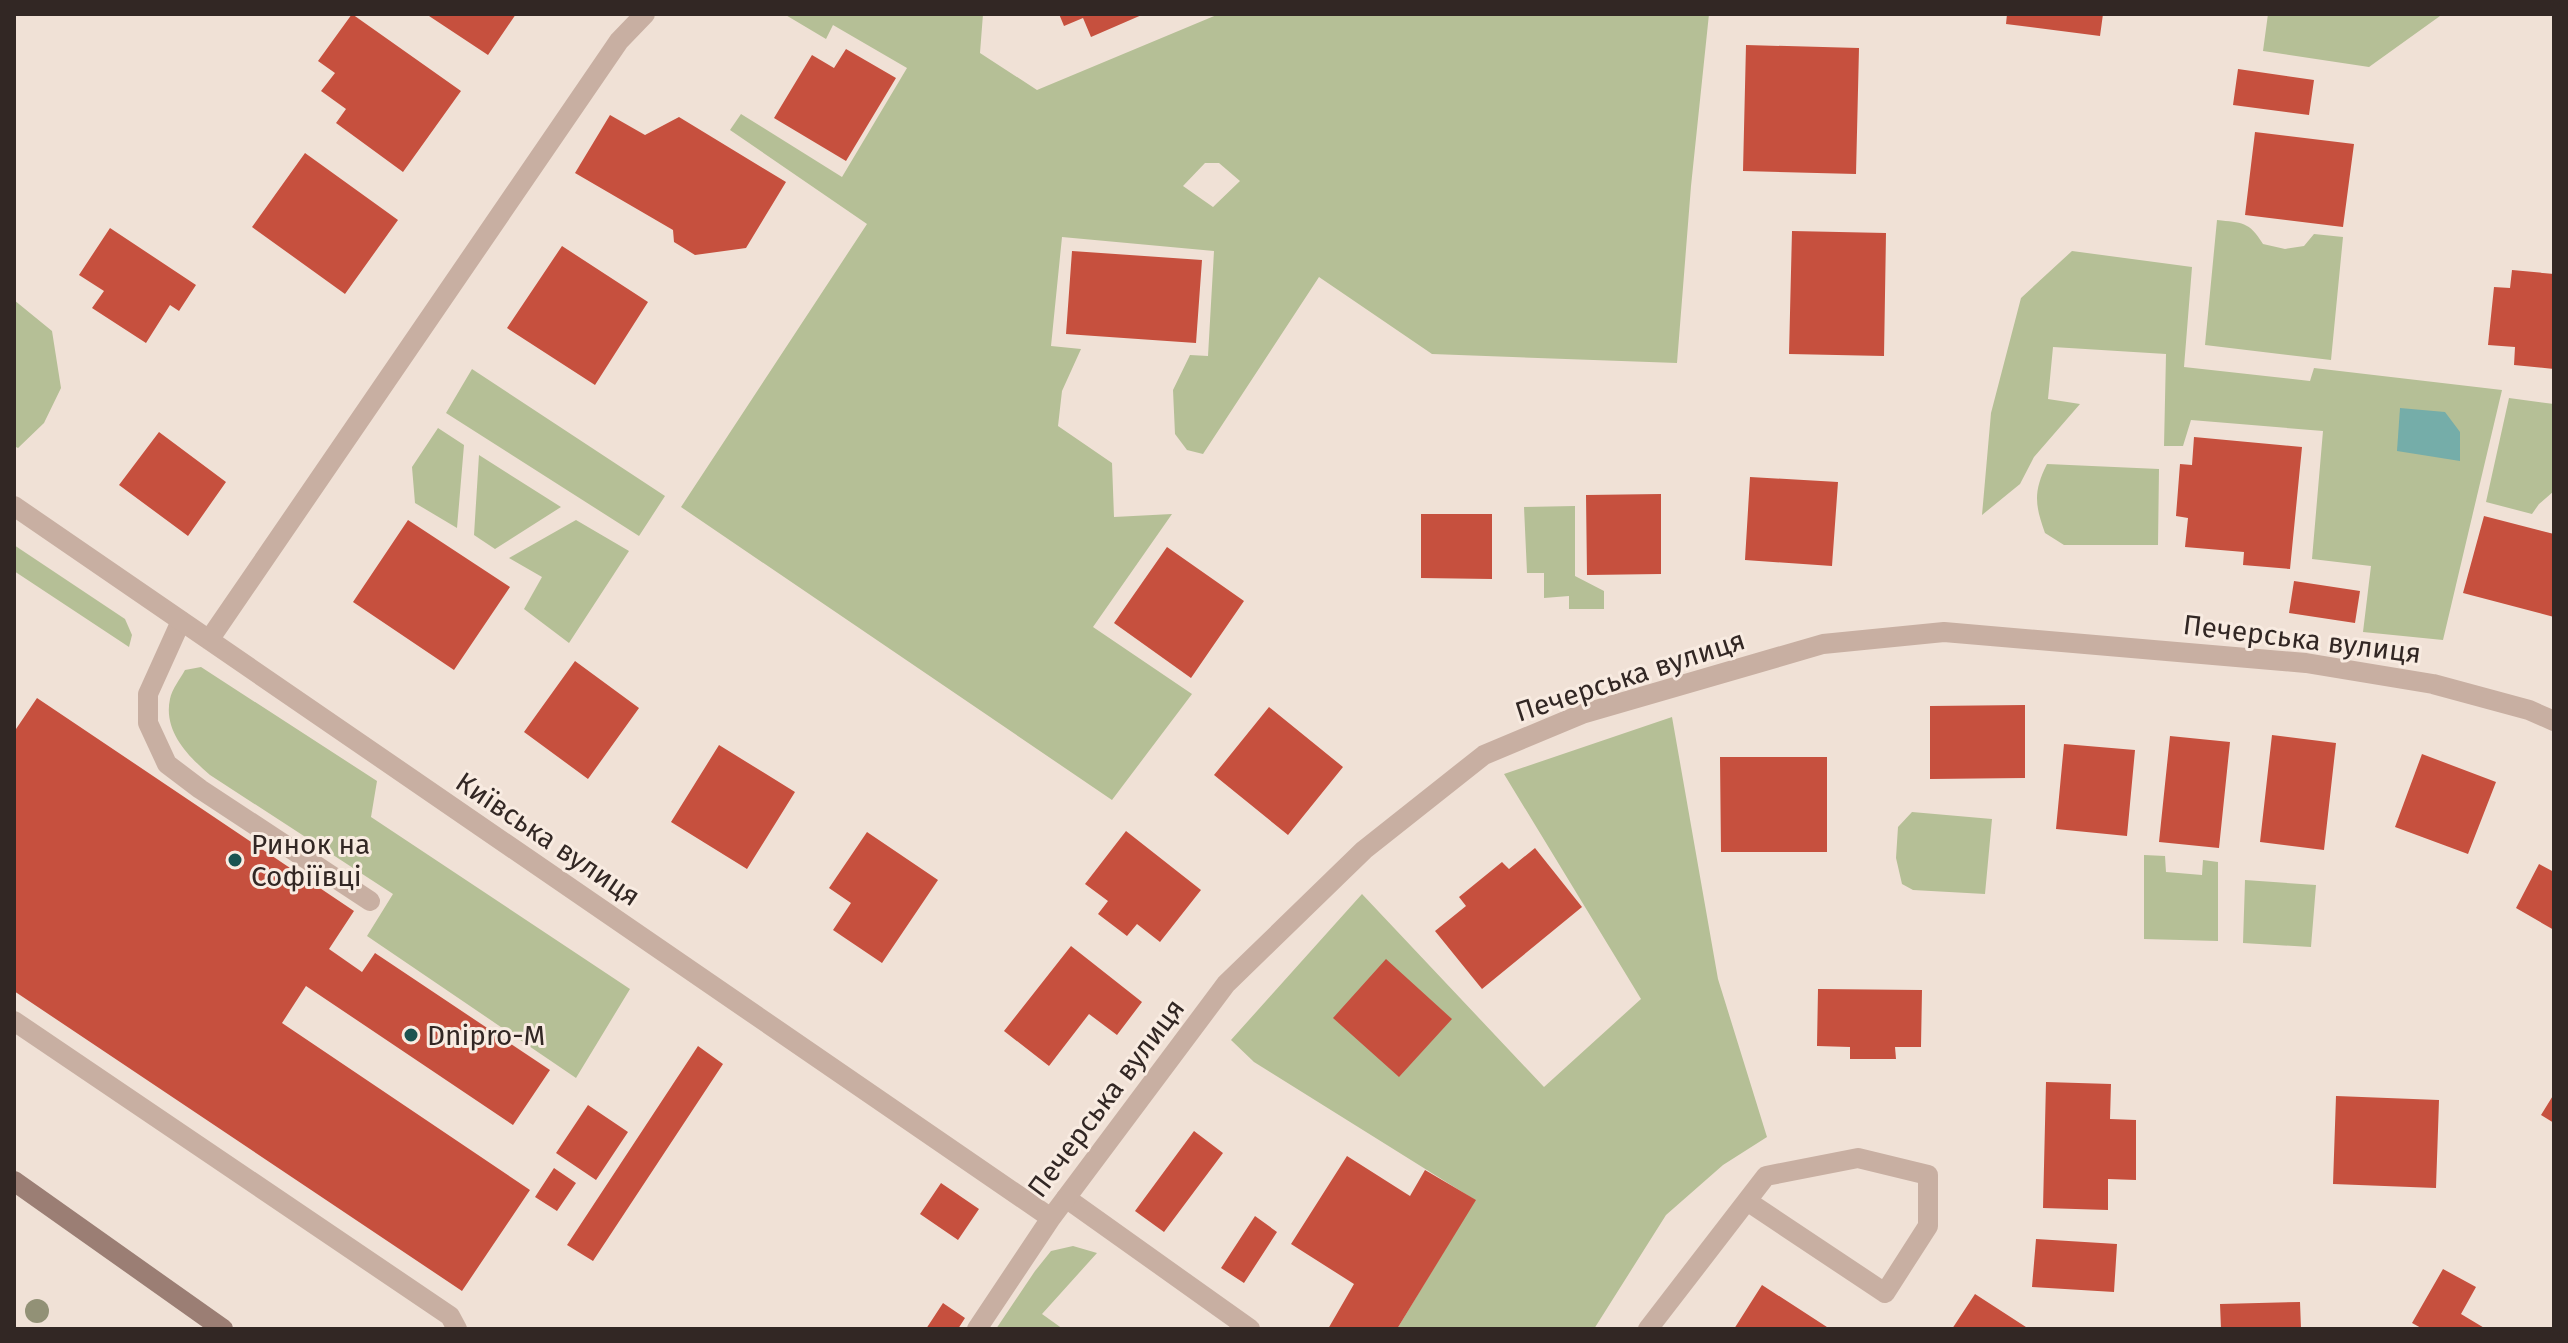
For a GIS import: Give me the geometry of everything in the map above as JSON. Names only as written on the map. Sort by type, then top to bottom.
[{"type":"main road","points":[[14,1181],[223,1329]]},
{"type":"street","points":[[209,640],[619,41],[645,14]]},
{"type":"street","name":"Київська вулиця","points":[[14,506],[1051,1218]]},
{"type":"street","points":[[181,621],[148,694],[148,723],[167,764],[370,901]]},
{"type":"street","name":"Печерська вулиця","points":[[977,1329],[1051,1218],[1226,984],[1364,850],[1484,755],[1582,714],[1823,644],[1944,632],[2306,663],[2433,684],[2529,710],[2554,721]]},
{"type":"street","points":[[14,1021],[450,1316],[457,1329]]},
{"type":"street","points":[[1648,1329],[1766,1176],[1858,1158],[1928,1175],[1928,1226],[1885,1293],[1747,1201]]},
{"type":"street","points":[[1066,1198],[1250,1329]]},
{"type":"green space","points":[[784,14],[983,14],[980,53],[1037,90],[1219,14],[1709,14],[1677,363],[1432,354],[1319,277],[1203,454],[1187,450],[1175,434],[1173,390],[1190,355],[1208,356],[1214,251],[1062,237],[1051,346],[1081,349],[1062,391],[1058,426],[1112,463],[1114,517],[1172,514],[1093,627],[1192,694],[1112,800],[681,507],[867,224],[730,130],[741,114],[842,177],[907,68],[833,25],[826,39]],"holes":[[[1205,163],[1219,163],[1240,181],[1213,207],[1183,186]]]},
{"type":"green space","points":[[2268,14],[2440,16],[2369,67],[2263,51]]},
{"type":"green space","points":[[2217,220],[2244,224],[2263,244],[2285,249],[2304,246],[2314,234],[2343,237],[2331,360],[2205,345]]},
{"type":"green space","points":[[2072,251],[2192,267],[2184,367],[2310,381],[2314,368],[2502,390],[2443,640],[2363,632],[2371,566],[2312,559],[2323,431],[2191,420],[2183,446],[2164,446],[2166,354],[2053,347],[2048,399],[2080,404],[2034,457],[2020,484],[1982,515],[1991,413],[2021,298]]},
{"type":"green space","points":[[14,300],[52,331],[61,388],[44,423],[18,448],[14,446]]},
{"type":"green space","points":[[472,369],[665,496],[639,536],[446,413]]},
{"type":"green space","points":[[2509,398],[2554,404],[2554,491],[2532,514],[2486,502]]},
{"type":"green space","points":[[438,428],[464,445],[457,528],[415,503],[412,467]]},
{"type":"green space","points":[[479,455],[561,507],[495,549],[474,535]]},
{"type":"green space","points":[[2047,464],[2159,469],[2158,545],[2064,545],[2045,533],[2037,498]]},
{"type":"green space","points":[[1575,506],[1575,576],[1604,591],[1604,609],[1569,609],[1569,596],[1544,598],[1544,573],[1527,573],[1524,507]]},
{"type":"green space","points":[[576,520],[629,551],[569,643],[524,609],[542,577],[509,558]]},
{"type":"green space","points":[[14,545],[125,619],[132,635],[129,647],[14,571]]},
{"type":"green space","points":[[201,667],[377,781],[371,817],[630,989],[576,1078],[367,936],[393,894],[210,775],[193,760],[179,742],[170,722],[170,699],[185,670]]},
{"type":"green space","points":[[1672,717],[1718,979],[1767,1137],[1723,1165],[1666,1215],[1594,1329],[1397,1329],[1475,1200],[1254,1062],[1231,1040],[1362,894],[1544,1087],[1641,999],[1504,774]]},
{"type":"green space","points":[[1912,812],[1992,819],[1985,894],[1913,890],[1902,884],[1896,858],[1898,827]]},
{"type":"green space","points":[[2144,855],[2165,856],[2166,872],[2202,875],[2203,860],[2218,862],[2218,941],[2144,939]]},
{"type":"green space","points":[[2245,880],[2316,885],[2311,947],[2243,943]]},
{"type":"green space","points":[[1073,1246],[1097,1253],[1042,1314],[1063,1329],[996,1329],[1051,1251]]},
{"type":"water","points":[[2400,408],[2445,412],[2460,432],[2460,461],[2397,451]]},
{"type":"building","points":[[352,14],[461,91],[403,172],[336,123],[346,109],[321,91],[335,73],[318,61]]},
{"type":"building","points":[[426,14],[516,14],[488,55]]},
{"type":"building","points":[[1059,14],[1144,14],[1091,37],[1083,18],[1064,26]]},
{"type":"building","points":[[2007,14],[2103,14],[2100,36],[2006,24]]},
{"type":"building","points":[[1746,45],[1859,48],[1856,174],[1743,171]]},
{"type":"building","points":[[846,49],[896,78],[846,161],[774,118],[812,55],[834,68]]},
{"type":"building","points":[[2238,69],[2314,80],[2309,115],[2233,105]]},
{"type":"building","points":[[610,115],[645,135],[679,117],[786,182],[746,248],[695,255],[674,242],[673,230],[575,173]]},
{"type":"building","points":[[2255,132],[2354,144],[2343,227],[2245,215]]},
{"type":"building","points":[[305,153],[398,220],[345,294],[252,227]]},
{"type":"building","points":[[110,228],[196,285],[179,311],[170,305],[146,343],[92,308],[104,291],[79,275]]},
{"type":"building","points":[[1792,231],[1886,233],[1884,356],[1789,354]]},
{"type":"building","points":[[562,246],[648,302],[595,385],[507,328]]},
{"type":"building","points":[[1072,251],[1202,260],[1196,343],[1066,334]]},
{"type":"building","points":[[2512,270],[2554,274],[2554,369],[2514,365],[2515,347],[2488,345],[2494,287],[2510,288]]},
{"type":"building","points":[[159,432],[226,482],[188,536],[119,485]]},
{"type":"building","points":[[2194,437],[2302,447],[2290,569],[2243,565],[2244,552],[2185,547],[2188,518],[2176,516],[2180,464],[2192,465]]},
{"type":"building","points":[[1750,477],[1838,482],[1832,566],[1745,560]]},
{"type":"building","points":[[1661,494],[1661,574],[1587,575],[1586,495]]},
{"type":"building","points":[[1421,514],[1492,514],[1492,579],[1421,578]]},
{"type":"building","points":[[2484,516],[2554,534],[2554,617],[2463,593]]},
{"type":"building","points":[[408,520],[510,587],[454,670],[353,602]]},
{"type":"building","points":[[1167,547],[1244,601],[1191,678],[1114,623]]},
{"type":"building","points":[[2294,581],[2360,591],[2355,623],[2289,613]]},
{"type":"building","points":[[575,661],[639,708],[588,779],[524,732]]},
{"type":"building","points":[[37,698],[354,911],[329,949],[362,972],[375,953],[550,1070],[513,1125],[306,986],[282,1023],[530,1190],[462,1291],[14,991],[14,732]]},
{"type":"building","points":[[2025,705],[2025,778],[1930,779],[1930,706]]},
{"type":"building","points":[[1269,707],[1343,767],[1288,835],[1214,775]]},
{"type":"building","points":[[2272,735],[2336,743],[2324,850],[2260,842]]},
{"type":"building","points":[[2170,736],[2230,742],[2219,848],[2159,842]]},
{"type":"building","points":[[2064,744],[2135,750],[2127,836],[2056,829]]},
{"type":"building","points":[[719,745],[795,792],[747,869],[671,822]]},
{"type":"building","points":[[2422,754],[2496,782],[2468,854],[2395,827]]},
{"type":"building","points":[[1720,757],[1827,757],[1827,852],[1721,852]]},
{"type":"building","points":[[1126,831],[1201,890],[1160,942],[1137,924],[1127,936],[1098,914],[1108,901],[1085,884]]},
{"type":"building","points":[[867,832],[938,880],[882,963],[833,930],[851,903],[829,888]]},
{"type":"building","points":[[1535,848],[1582,907],[1482,989],[1435,931],[1466,906],[1459,897],[1502,862],[1509,869]]},
{"type":"building","points":[[2539,864],[2554,872],[2554,930],[2516,908]]},
{"type":"building","points":[[1071,946],[1142,1002],[1117,1035],[1089,1014],[1049,1066],[1004,1031]]},
{"type":"building","points":[[1386,959],[1452,1019],[1399,1077],[1333,1018]]},
{"type":"building","points":[[1818,989],[1922,990],[1921,1047],[1895,1047],[1896,1059],[1850,1059],[1850,1047],[1817,1046]]},
{"type":"building","points":[[698,1046],[723,1064],[593,1261],[567,1245]]},
{"type":"building","points":[[2046,1082],[2111,1084],[2110,1119],[2136,1120],[2136,1180],[2108,1179],[2108,1210],[2043,1208]]},
{"type":"building","points":[[2554,1094],[2554,1123],[2541,1115]]},
{"type":"building","points":[[2336,1096],[2439,1100],[2436,1188],[2333,1184]]},
{"type":"building","points":[[588,1105],[628,1132],[596,1180],[556,1153]]},
{"type":"building","points":[[1194,1131],[1223,1153],[1164,1232],[1135,1211]]},
{"type":"building","points":[[1347,1156],[1410,1196],[1425,1170],[1476,1200],[1397,1329],[1328,1329],[1354,1284],[1291,1244]]},
{"type":"building","points":[[554,1168],[576,1183],[557,1211],[535,1197]]},
{"type":"building","points":[[941,1183],[979,1209],[958,1240],[920,1214]]},
{"type":"building","points":[[1255,1216],[1277,1232],[1244,1283],[1221,1268]]},
{"type":"building","points":[[2036,1239],[2117,1244],[2114,1292],[2032,1287]]},
{"type":"building","points":[[2443,1269],[2476,1287],[2461,1314],[2486,1329],[2423,1329],[2412,1323]]},
{"type":"building","points":[[1762,1285],[1830,1329],[1734,1329]]},
{"type":"building","points":[[1975,1294],[2029,1329],[1952,1329]]},
{"type":"building","points":[[2300,1302],[2301,1329],[2221,1329],[2220,1304]]},
{"type":"building","points":[[943,1303],[965,1318],[958,1329],[926,1329]]},
{"type":"place","name":"Ринок на Софіївці","points":[[235,860]]},
{"type":"place","name":"Dnipro-M","points":[[411,1035]]}]
